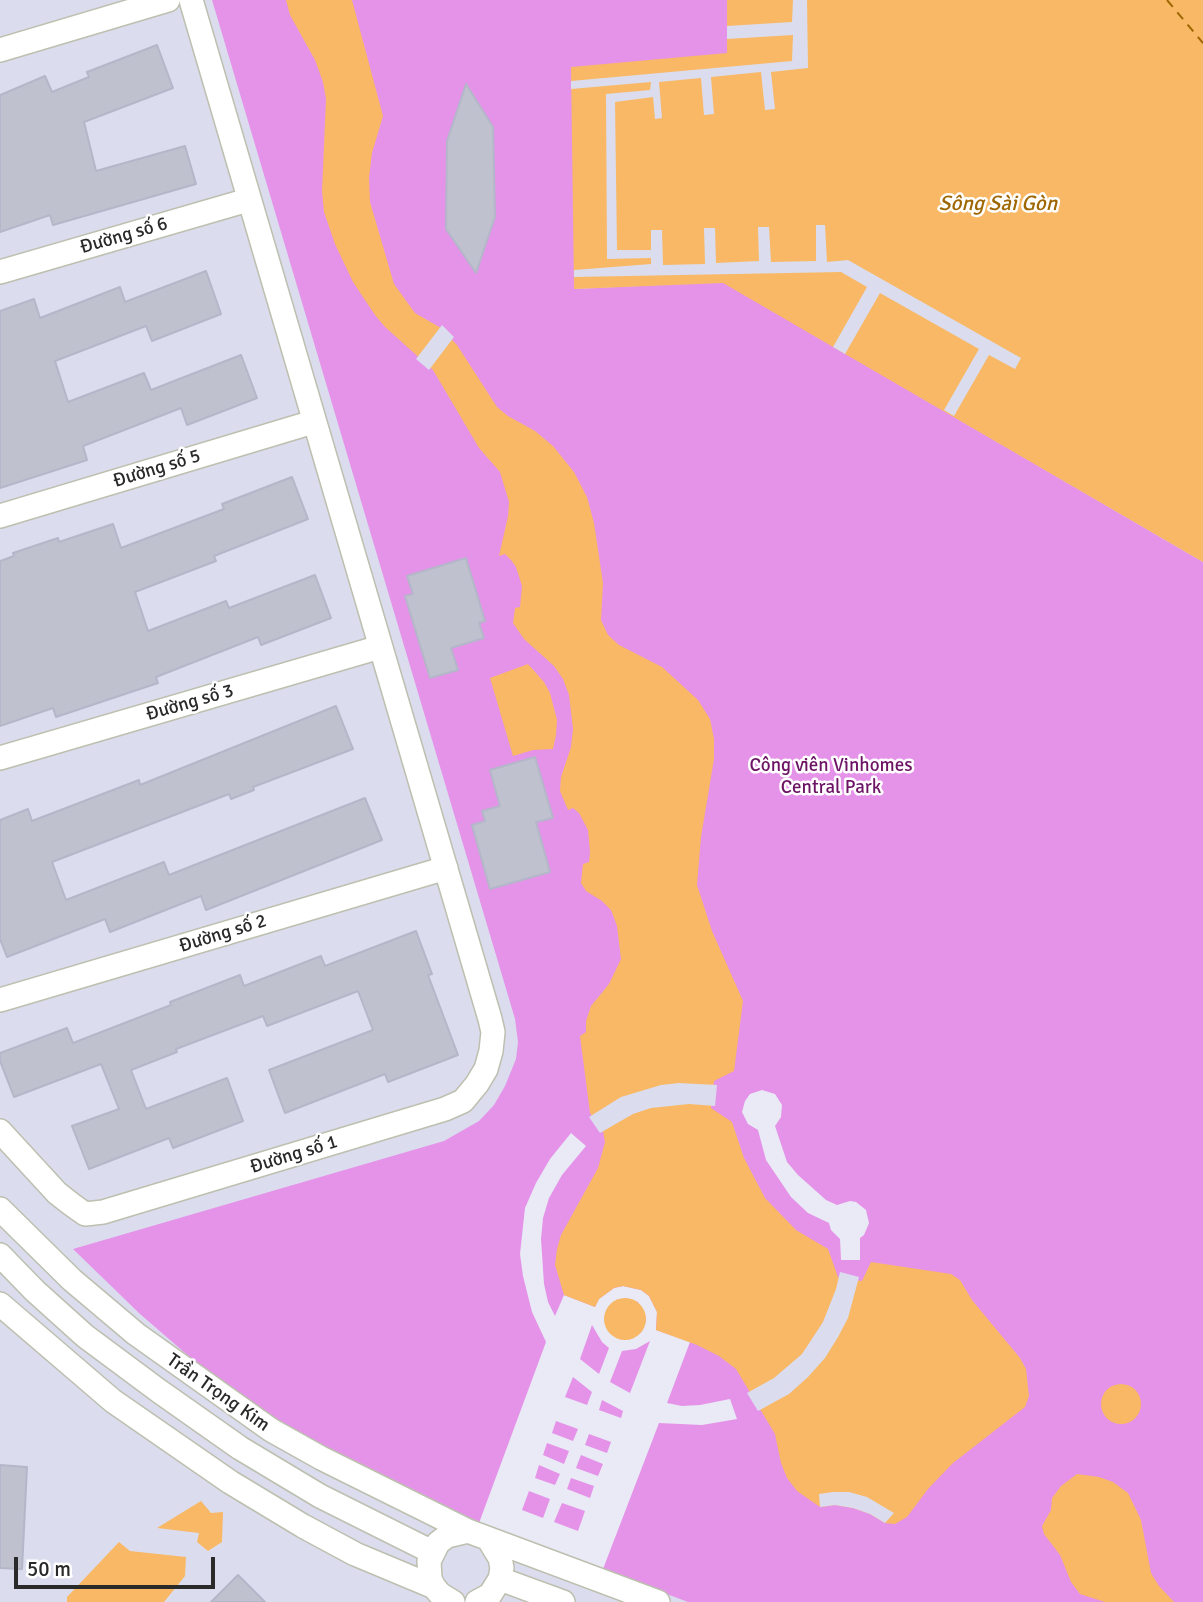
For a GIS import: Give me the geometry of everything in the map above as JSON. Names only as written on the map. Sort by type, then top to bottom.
[{"type":"street","points":[[0,50],[168,0]]},
{"type":"street","points":[[191,0],[446,868]]},
{"type":"street","name":"Đường số 6","points":[[0,272],[248,200]]},
{"type":"street","name":"Đường số 5","points":[[0,516],[313,422]]},
{"type":"street","name":"Đường số 3","points":[[0,758],[380,647]]},
{"type":"street","name":"Đường số 2","points":[[0,1000],[446,868]]},
{"type":"street","name":"Đường số 1","points":[[0,1131],[57,1193],[85,1214],[103,1212],[445,1109],[463,1101],[486,1069],[493,1032],[446,868]]},
{"type":"street","name":"Trần Trọng Kim","points":[[0,1209],[136,1334],[271,1430],[321,1458],[478,1536],[658,1602]]},
{"type":"street","name":"Trần Trọng Kim","points":[[0,1255],[85,1336],[240,1447],[320,1496],[432,1552]]},
{"type":"street","points":[[0,1304],[113,1401],[230,1482],[303,1526],[440,1596]]},
{"type":"street","points":[[440,1596],[429,1570],[432,1552],[447,1536],[478,1536],[500,1558],[502,1568],[500,1579],[490,1595],[481,1601]]},
{"type":"street","points":[[500,1579],[563,1602]]},
{"type":"green space","name":"Công viên Vinhomes Central Park","points":[[212,0],[727,0],[728,53],[575,289],[723,282],[1203,562],[1203,1602],[688,1602],[479,1523],[398,1487],[318,1446],[199,1365],[140,1314],[73,1249],[444,1141],[479,1121],[494,1105],[516,1059],[518,1042],[515,1019]]},
{"type":"shaded area","points":[[762,1090],[775,1094],[782,1105],[781,1117],[775,1126],[787,1162],[798,1175],[826,1200],[837,1205],[856,1202],[866,1210],[869,1223],[860,1238],[860,1260],[841,1260],[840,1239],[831,1230],[829,1223],[808,1213],[791,1197],[766,1160],[758,1130],[748,1124],[742,1112],[750,1094]]},
{"type":"shaded area","points":[[571,1133],[586,1146],[562,1175],[549,1198],[543,1218],[541,1239],[544,1284],[555,1316],[564,1295],[595,1307],[599,1299],[614,1288],[623,1286],[641,1290],[649,1296],[657,1312],[656,1330],[690,1342],[667,1403],[700,1405],[730,1399],[737,1419],[702,1425],[659,1423],[603,1569],[479,1523],[546,1342],[532,1312],[520,1254],[525,1208],[550,1159]],"holes":[[[625,1298],[638,1302],[646,1321],[641,1333]],[[592,1325],[609,1348],[599,1374],[580,1359]],[[650,1341],[630,1393],[610,1382],[622,1351],[636,1349]],[[573,1377],[592,1392],[587,1405],[565,1397]],[[602,1400],[623,1411],[621,1418],[599,1410]],[[556,1421],[578,1429],[573,1441],[552,1433]],[[589,1434],[611,1442],[607,1453],[585,1445]],[[547,1443],[569,1451],[564,1464],[543,1455]],[[581,1455],[603,1464],[598,1476],[576,1468]],[[539,1465],[560,1474],[555,1485],[535,1478]],[[571,1478],[594,1486],[590,1498],[567,1489]],[[529,1491],[550,1499],[543,1518],[522,1510]],[[562,1503],[585,1511],[578,1531],[554,1522]]]},
{"type":"water","points":[[286,0],[352,0],[383,116],[372,153],[370,202],[394,284],[415,313],[441,328],[457,345],[497,407],[553,446],[574,472],[587,497],[594,523],[603,583],[601,620],[608,635],[619,645],[662,667],[698,700],[710,719],[714,759],[701,837],[697,885],[712,931],[743,1001],[734,1071],[714,1081],[711,1108],[732,1122],[744,1158],[765,1198],[796,1230],[828,1249],[838,1277],[862,1281],[871,1262],[951,1274],[960,1280],[972,1300],[1026,1369],[1029,1396],[1025,1407],[953,1463],[928,1489],[907,1517],[895,1524],[885,1523],[853,1508],[835,1505],[820,1507],[797,1491],[787,1478],[781,1463],[775,1434],[736,1369],[719,1356],[697,1345],[656,1330],[657,1312],[649,1296],[641,1290],[623,1286],[614,1288],[599,1299],[595,1307],[564,1295],[555,1265],[557,1249],[561,1235],[598,1168],[605,1142],[603,1131],[590,1113],[580,1036],[586,1032],[591,1006],[609,984],[621,959],[617,926],[611,910],[586,891],[581,883],[583,864],[589,862],[588,830],[579,813],[573,808],[568,810],[560,791],[573,729],[569,695],[554,666],[524,639],[513,623],[515,608],[520,607],[522,586],[511,560],[505,554],[499,556],[509,502],[500,472],[479,448],[433,370],[375,315],[353,282],[335,244],[324,212],[322,191],[326,99],[323,82],[315,60],[290,15]]},
{"type":"water","name":"Sông Sài Gòn","points":[[727,0],[1203,0],[1203,562],[723,283],[574,289],[571,67],[727,53]]},
{"type":"water","points":[[528,664],[550,693],[557,720],[556,735],[553,749],[533,750],[513,756],[490,678]]},
{"type":"water","points":[[625,1298],[640,1304],[646,1319],[640,1334],[625,1340],[610,1334],[604,1319],[610,1304]]},
{"type":"water","points":[[1121,1384],[1135,1390],[1141,1404],[1135,1418],[1121,1424],[1107,1418],[1101,1404],[1107,1390]]},
{"type":"water","points":[[1077,1474],[1113,1482],[1128,1493],[1141,1520],[1151,1573],[1174,1602],[1105,1602],[1080,1594],[1071,1582],[1060,1555],[1044,1534],[1042,1526],[1051,1510],[1052,1498],[1061,1486]]},
{"type":"water","points":[[201,1501],[211,1513],[223,1512],[222,1542],[208,1551],[197,1542],[199,1533],[157,1528]]},
{"type":"water","points":[[119,1542],[130,1551],[186,1557],[185,1576],[164,1602],[67,1602],[67,1597]]},
{"type":"pier","points":[[793,0],[807,0],[808,68],[771,72],[775,109],[765,110],[761,72],[711,77],[714,114],[704,115],[701,78],[659,82],[662,118],[655,119],[653,97],[615,102],[617,250],[651,250],[651,230],[662,230],[663,265],[705,264],[704,228],[715,228],[716,263],[759,261],[758,227],[769,227],[771,262],[816,261],[816,225],[825,225],[827,262],[848,260],[1021,358],[1015,369],[989,355],[954,416],[944,410],[979,349],[880,293],[845,354],[833,347],[867,287],[841,272],[574,277],[574,270],[651,264],[651,258],[607,259],[606,94],[650,90],[651,82],[571,89],[571,81],[792,61],[793,35],[727,39],[727,26],[792,22]]},
{"type":"pier","points":[[442,325],[454,337],[429,370],[416,359]]},
{"type":"pier","points":[[661,1085],[717,1085],[715,1106],[689,1104],[651,1108],[633,1114],[600,1133],[589,1117],[621,1097]]},
{"type":"pier","points":[[840,1272],[859,1277],[848,1318],[838,1337],[825,1358],[808,1377],[789,1394],[758,1411],[747,1393],[774,1378],[802,1354],[823,1322]]},
{"type":"pier","points":[[849,1492],[867,1497],[894,1513],[885,1523],[853,1508],[835,1505],[820,1507],[819,1494]]},
{"type":"building","points":[[157,45],[173,88],[84,122],[96,171],[185,146],[196,184],[53,225],[50,215],[0,232],[0,95],[45,76],[52,92],[89,77],[87,72]]},
{"type":"building","points":[[466,84],[493,127],[495,217],[476,273],[446,229],[447,141]]},
{"type":"building","points":[[206,271],[221,314],[152,341],[146,326],[55,361],[68,402],[144,373],[151,390],[241,355],[257,398],[187,425],[181,408],[83,446],[87,460],[0,488],[0,311],[34,299],[40,318],[120,287],[125,302]]},
{"type":"building","points":[[292,477],[308,519],[214,556],[216,561],[135,592],[148,631],[226,601],[229,608],[315,575],[331,618],[261,645],[258,637],[156,677],[158,683],[56,717],[53,708],[0,726],[0,561],[14,556],[13,553],[58,538],[59,542],[113,524],[121,548],[224,509],[222,504]]},
{"type":"building","points":[[466,558],[485,621],[479,623],[484,638],[451,648],[458,670],[430,678],[405,596],[413,594],[407,576]]},
{"type":"building","points":[[336,706],[353,749],[253,787],[254,790],[231,799],[229,794],[52,862],[66,900],[164,862],[169,875],[365,798],[382,840],[206,910],[201,896],[110,932],[105,919],[7,957],[0,939],[0,820],[28,809],[32,821],[139,780],[140,785]]},
{"type":"building","points":[[535,757],[553,818],[536,822],[550,872],[490,889],[472,825],[485,821],[482,811],[500,806],[490,770]]},
{"type":"building","points":[[416,931],[432,974],[428,975],[458,1055],[388,1082],[385,1074],[285,1113],[269,1070],[373,1030],[358,991],[267,1026],[263,1016],[176,1049],[177,1052],[131,1070],[146,1109],[227,1078],[243,1121],[173,1148],[169,1138],[89,1169],[72,1126],[119,1109],[101,1064],[14,1097],[0,1061],[0,1053],[67,1028],[73,1043],[240,975],[244,986],[321,956],[325,966]]},
{"type":"building","points":[[0,1465],[27,1467],[22,1569],[0,1568]]},
{"type":"building","points":[[238,1575],[265,1602],[211,1602]]},
{"type":"ferry route","points":[[1167,0],[1203,43]]}]
